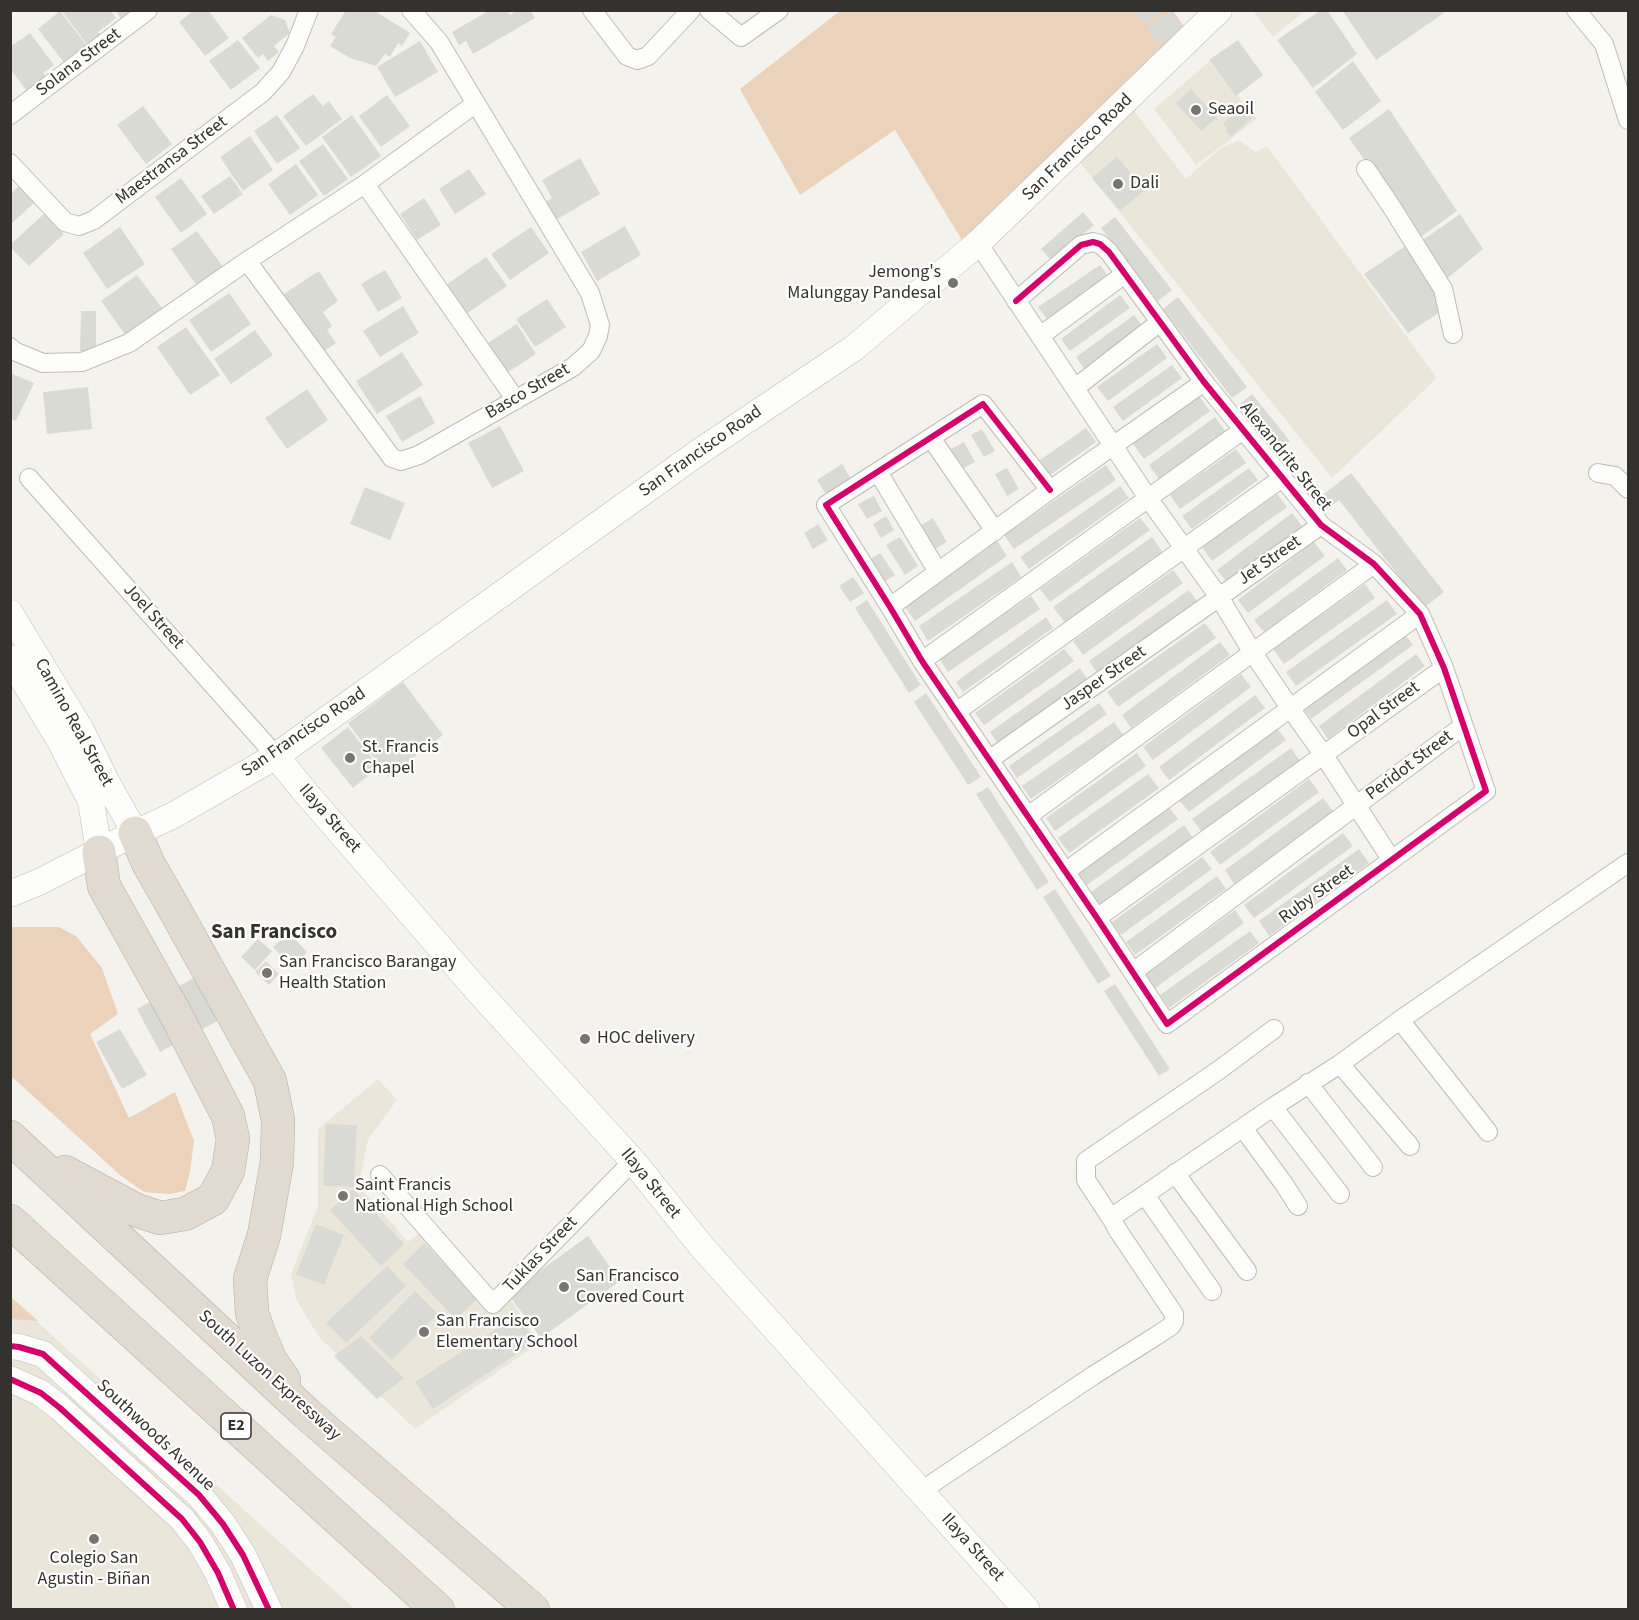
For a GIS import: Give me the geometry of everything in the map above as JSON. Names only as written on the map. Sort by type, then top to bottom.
[{"type":"highway","points":[[135,833],[149,865],[270,1081],[278,1120],[277,1162],[264,1235],[250,1279],[252,1313],[271,1361],[307,1414]]},
{"type":"highway","points":[[17,1143],[136,1210],[160,1218],[185,1214],[213,1200],[228,1171],[233,1139],[228,1116],[175,1013],[104,886],[99,852]]},
{"type":"highway","name":"South Luzon Expressway","points":[[17,1143],[307,1414],[533,1610]]},
{"type":"highway","name":"E2","points":[[10,1221],[438,1610]]},
{"type":"street","name":"Solana Street","points":[[10,115],[148,10]]},
{"type":"street","name":"Maestransa Street","points":[[10,163],[65,222],[79,226],[94,220],[263,92],[281,72],[295,46],[309,10]]},
{"type":"street","name":"Basco Street","points":[[247,261],[392,458],[401,461],[419,454],[573,368],[591,351],[600,325],[590,293],[439,42],[411,10]]},
{"type":"street","points":[[592,10],[627,56],[637,60],[648,56],[691,10]]},
{"type":"street","points":[[709,10],[741,37],[779,10]]},
{"type":"street","name":"San Francisco Road","points":[[135,833],[172,816],[276,756],[699,452],[854,348],[978,243],[1220,10]]},
{"type":"street","points":[[1576,10],[1604,44],[1629,120]]},
{"type":"street","points":[[10,347],[14,351],[43,363],[82,362],[129,343],[364,184],[475,104]]},
{"type":"street","points":[[1366,169],[1443,289],[1453,334]]},
{"type":"street","points":[[364,184],[516,400]]},
{"type":"street","name":"Alexandrite Street","points":[[1016,301],[1081,245],[1093,242],[1100,244],[1109,252],[1204,382],[1321,525],[1374,564],[1420,614],[1444,668],[1486,791]]},
{"type":"street","points":[[978,243],[1148,498],[1219,597],[1253,653],[1323,754],[1391,859]]},
{"type":"street","points":[[1040,336],[1125,274]]},
{"type":"street","points":[[1075,388],[1160,322]]},
{"type":"street","points":[[890,607],[1050,490],[1204,382]]},
{"type":"street","points":[[1050,490],[982,404],[826,505],[922,661],[1133,972]]},
{"type":"street","points":[[922,661],[1243,430]]},
{"type":"street","points":[[931,438],[995,531]]},
{"type":"street","points":[[878,472],[938,572]]},
{"type":"street","points":[[1598,473],[1615,476],[1629,489]]},
{"type":"street","name":"Joel Street","points":[[29,478],[276,756]]},
{"type":"street","points":[[956,712],[1282,478]]},
{"type":"street","name":"Jet Street","points":[[1219,597],[1321,525]]},
{"type":"street","points":[[1028,816],[1374,564]]},
{"type":"street","name":"Jasper Street","points":[[990,760],[1219,597]]},
{"type":"street","name":"Camino Real Street","points":[[10,614],[81,730],[135,833]]},
{"type":"street","points":[[1065,872],[1420,614]]},
{"type":"street","name":"Camino Real Street","points":[[10,658],[60,741],[91,801],[99,852]]},
{"type":"street","name":"Opal Street","points":[[1097,918],[1444,668]]},
{"type":"street","name":"Peridot Street","points":[[1133,972],[1463,726]]},
{"type":"street","name":"Ilaya Street","points":[[276,756],[477,990],[633,1161],[702,1247],[1027,1610]]},
{"type":"street","name":"Ruby Street","points":[[1133,972],[1167,1024],[1486,791]]},
{"type":"street","points":[[10,894],[39,882],[135,833]]},
{"type":"street","points":[[1113,1221],[1115,1215],[1175,1173],[1340,1064],[1400,1020],[1629,863]]},
{"type":"street","points":[[1400,1020],[1488,1132]]},
{"type":"street","points":[[921,1491],[1171,1326],[1174,1314],[1086,1180],[1086,1161],[1219,1070],[1274,1029]]},
{"type":"street","points":[[1340,1064],[1410,1146]]},
{"type":"street","points":[[1308,1083],[1373,1167]]},
{"type":"street","points":[[1273,1107],[1340,1194]]},
{"type":"street","points":[[1243,1128],[1298,1206]]},
{"type":"street","name":"Tuklas Street","points":[[380,1175],[494,1304],[633,1161]]},
{"type":"street","points":[[1175,1173],[1247,1271]]},
{"type":"street","points":[[1145,1195],[1212,1291]]},
{"type":"street","name":"Southwoods Avenue","points":[[10,1346],[43,1354],[199,1495],[223,1524],[243,1555],[269,1610]]},
{"type":"street","points":[[40,1393],[62,1370]]},
{"type":"street","points":[[10,1379],[40,1393],[60,1408],[182,1519],[200,1542],[219,1573],[234,1610]]},
{"type":"shaded area","points":[[840,11],[1173,11],[1185,28],[965,245],[895,130],[800,195],[740,89]]},
{"type":"shaded area","points":[[1253,11],[1305,11],[1273,37]]},
{"type":"shaded area","points":[[1209,62],[1257,119],[1196,165],[1154,109]]},
{"type":"shaded area","points":[[1132,108],[1186,179],[1220,149],[1239,140],[1256,152],[1267,146],[1437,378],[1332,478],[1078,160]]},
{"type":"shaded area","points":[[11,927],[59,927],[76,936],[102,968],[118,1014],[90,1034],[129,1118],[175,1092],[194,1141],[185,1191],[169,1194],[144,1192],[120,1175],[11,1076]]},
{"type":"shaded area","name":"San Francisco Elementary School","points":[[378,1079],[397,1100],[368,1139],[359,1186],[408,1242],[424,1229],[494,1309],[509,1297],[539,1343],[415,1429],[319,1337],[296,1299],[291,1274],[318,1206],[318,1129]]},
{"type":"shaded area","points":[[10,1297],[263,1527],[355,1609],[11,1609]]},
{"type":"shaded area","points":[[11,1297],[38,1321],[11,1319]]},
{"type":"building","points":[[61,10],[110,10],[116,18],[98,32],[102,37],[89,47]]},
{"type":"building","points":[[115,10],[135,10],[122,20]]},
{"type":"building","points":[[194,10],[208,10],[229,38],[205,56],[179,22]]},
{"type":"building","points":[[346,10],[373,10],[410,33],[402,46],[398,43],[390,57],[385,54],[376,66],[350,58],[330,46],[336,37],[331,34]]},
{"type":"building","points":[[490,10],[507,10],[510,15],[517,10],[530,10],[535,18],[473,54],[466,41],[459,45],[452,32]]},
{"type":"building","points":[[1135,10],[1164,10],[1145,25]]},
{"type":"building","points":[[1321,10],[1327,10],[1357,54],[1313,88],[1277,40]]},
{"type":"building","points":[[1342,10],[1442,10],[1444,13],[1376,60]]},
{"type":"building","points":[[60,11],[88,47],[65,64],[38,29]]},
{"type":"building","points":[[1171,11],[1183,28],[1159,45],[1147,28]]},
{"type":"building","points":[[271,15],[285,20],[290,33],[274,46],[279,52],[268,61],[263,54],[258,58],[242,38]]},
{"type":"building","points":[[30,33],[54,65],[43,73],[50,81],[31,96],[10,69],[10,47]]},
{"type":"building","points":[[238,40],[260,68],[231,90],[209,61]]},
{"type":"building","points":[[1238,40],[1263,75],[1236,96],[1209,60]]},
{"type":"building","points":[[420,41],[438,72],[395,97],[377,67]]},
{"type":"building","points":[[1353,61],[1381,101],[1343,130],[1315,92]]},
{"type":"building","name":"Seaoil","points":[[1191,89],[1217,118],[1201,131],[1176,103]]},
{"type":"building","points":[[313,94],[323,106],[329,101],[342,119],[306,146],[283,116]]},
{"type":"building","points":[[387,95],[410,126],[381,147],[359,116]]},
{"type":"building","points":[[143,106],[172,144],[146,164],[117,125]]},
{"type":"building","points":[[1389,109],[1457,211],[1419,238],[1349,138]]},
{"type":"building","points":[[1237,111],[1240,116],[1246,111],[1253,117],[1231,137],[1223,123]]},
{"type":"building","points":[[277,115],[300,148],[277,164],[254,131]]},
{"type":"building","points":[[352,115],[381,156],[351,177],[322,137]]},
{"type":"building","points":[[250,136],[273,170],[243,191],[220,157]]},
{"type":"building","points":[[323,144],[348,179],[324,196],[299,161]]},
{"type":"building","name":"Dali","points":[[1117,157],[1145,190],[1120,211],[1092,178]]},
{"type":"building","points":[[580,158],[600,194],[554,221],[544,203],[552,198],[542,180]]},
{"type":"building","points":[[296,164],[318,195],[290,215],[268,184]]},
{"type":"building","points":[[469,169],[486,194],[455,214],[439,189]]},
{"type":"building","points":[[230,176],[243,194],[214,214],[201,196]]},
{"type":"building","points":[[181,178],[207,214],[181,233],[155,197]]},
{"type":"building","points":[[19,186],[35,202],[10,225],[10,194]]},
{"type":"building","points":[[424,198],[441,225],[417,240],[400,214]]},
{"type":"building","points":[[1083,212],[1094,225],[1052,261],[1041,249]]},
{"type":"building","points":[[44,214],[64,234],[29,266],[10,245]]},
{"type":"building","points":[[1460,214],[1483,249],[1444,281],[1420,242]]},
{"type":"building","points":[[1115,217],[1172,290],[1158,301],[1101,228]]},
{"type":"building","points":[[625,226],[641,255],[597,281],[581,252]]},
{"type":"building","points":[[120,227],[145,264],[107,289],[83,253]]},
{"type":"building","points":[[531,227],[549,253],[510,280],[491,254]]},
{"type":"building","points":[[197,231],[223,267],[197,286],[171,249]]},
{"type":"building","points":[[1410,243],[1445,309],[1408,333],[1364,274]]},
{"type":"building","points":[[486,257],[507,286],[466,314],[446,285]]},
{"type":"building","points":[[1100,265],[1110,279],[1049,322],[1038,307]]},
{"type":"building","points":[[385,270],[402,298],[378,312],[361,284]]},
{"type":"building","points":[[319,271],[338,301],[323,312],[332,326],[327,330],[336,343],[319,355],[281,296]]},
{"type":"building","points":[[137,275],[163,309],[126,336],[101,301]]},
{"type":"building","points":[[229,293],[251,324],[211,352],[189,320]]},
{"type":"building","points":[[1120,295],[1130,308],[1070,351],[1061,339]]},
{"type":"building","points":[[1178,297],[1247,387],[1232,398],[1163,309]]},
{"type":"building","points":[[547,299],[566,327],[535,347],[516,319]]},
{"type":"building","points":[[403,306],[419,333],[380,357],[363,331]]},
{"type":"building","points":[[81,311],[96,311],[96,351],[80,351]]},
{"type":"building","points":[[1134,315],[1144,328],[1085,370],[1076,357]]},
{"type":"building","points":[[517,324],[536,354],[502,376],[483,346]]},
{"type":"building","points":[[186,327],[220,375],[190,395],[157,347]]},
{"type":"building","points":[[255,330],[273,355],[231,384],[214,359]]},
{"type":"building","points":[[1157,344],[1167,358],[1108,401],[1097,387]]},
{"type":"building","points":[[402,352],[423,385],[377,414],[356,381]]},
{"type":"building","points":[[1172,365],[1182,378],[1123,421],[1113,407]]},
{"type":"building","points":[[10,373],[34,383],[16,421],[10,419]]},
{"type":"building","points":[[88,387],[92,429],[47,434],[43,392]]},
{"type":"building","points":[[307,389],[328,420],[287,449],[265,418]]},
{"type":"building","points":[[1252,394],[1290,441],[1279,450],[1241,403]]},
{"type":"building","points":[[420,396],[435,423],[402,442],[386,416]]},
{"type":"building","points":[[1199,396],[1210,411],[1144,459],[1133,444]]},
{"type":"building","points":[[1215,417],[1225,431],[1159,479],[1149,465]]},
{"type":"building","points":[[500,426],[524,471],[492,488],[468,443]]},
{"type":"building","points":[[1086,428],[1096,442],[1050,475],[1040,460]]},
{"type":"building","points":[[982,429],[995,451],[984,457],[971,435]]},
{"type":"building","points":[[964,442],[975,462],[962,469],[951,449]]},
{"type":"building","points":[[1236,449],[1246,463],[1180,509],[1170,495]]},
{"type":"building","points":[[842,464],[852,481],[827,496],[817,480]]},
{"type":"building","points":[[1106,465],[1116,480],[1014,549],[1004,535]]},
{"type":"building","points":[[1007,468],[1019,489],[1007,496],[995,474]]},
{"type":"building","points":[[1249,468],[1258,480],[1192,529],[1182,516]]},
{"type":"building","points":[[1351,473],[1444,592],[1424,608],[1339,500],[1321,514],[1312,503]]},
{"type":"building","points":[[1120,486],[1129,498],[1029,569],[1020,557]]},
{"type":"building","points":[[365,487],[405,503],[390,540],[350,524]]},
{"type":"building","points":[[1277,494],[1287,507],[1212,561],[1202,547]]},
{"type":"building","points":[[874,496],[882,511],[867,519],[858,504]]},
{"type":"building","points":[[1292,513],[1302,526],[1228,583],[1217,570]]},
{"type":"building","points":[[886,516],[894,530],[881,538],[873,524]]},
{"type":"building","points":[[933,518],[947,542],[934,550],[920,526]]},
{"type":"building","points":[[1140,518],[1150,530],[1050,602],[1040,589]]},
{"type":"building","points":[[818,524],[828,540],[813,549],[804,533]]},
{"type":"building","points":[[900,537],[918,566],[905,575],[886,545]]},
{"type":"building","points":[[1152,537],[1164,554],[1066,624],[1053,607]]},
{"type":"building","points":[[997,541],[1007,556],[915,621],[905,607]]},
{"type":"building","points":[[1314,542],[1325,556],[1248,613],[1238,600]]},
{"type":"building","points":[[880,553],[895,575],[884,582],[869,560]]},
{"type":"building","points":[[1338,558],[1347,570],[1264,632],[1254,620]]},
{"type":"building","points":[[1012,562],[1021,577],[928,641],[919,626]]},
{"type":"building","points":[[1173,570],[1183,583],[1083,655],[1073,641]]},
{"type":"building","points":[[853,577],[864,593],[850,602],[839,586]]},
{"type":"building","points":[[1365,584],[1375,598],[1284,664],[1273,649]]},
{"type":"building","points":[[1189,590],[1198,603],[1098,674],[1089,661]]},
{"type":"building","points":[[1031,596],[1040,609],[948,672],[939,658]]},
{"type":"building","points":[[867,600],[921,685],[909,693],[855,608]]},
{"type":"building","points":[[1387,600],[1397,614],[1296,686],[1286,672]]},
{"type":"building","points":[[1046,617],[1053,628],[963,692],[956,682]]},
{"type":"building","points":[[1205,623],[1216,638],[1118,707],[1107,692]]},
{"type":"building","points":[[1404,633],[1413,645],[1311,719],[1303,708]]},
{"type":"building","points":[[1220,642],[1230,655],[1131,728],[1122,715]]},
{"type":"building","points":[[1064,649],[1074,661],[984,725],[975,713]]},
{"type":"building","points":[[1416,654],[1425,666],[1328,739],[1319,726]]},
{"type":"building","points":[[1080,668],[1088,680],[998,744],[990,732]]},
{"type":"building","points":[[1241,674],[1251,687],[1153,760],[1143,747]]},
{"type":"building","points":[[403,682],[443,735],[388,777],[348,723]]},
{"type":"building","points":[[926,693],[981,777],[968,785],[914,702]]},
{"type":"building","points":[[1255,695],[1265,708],[1169,780],[1159,767]]},
{"type":"building","points":[[1099,703],[1107,714],[1017,778],[1009,766]]},
{"type":"building","points":[[1114,722],[1123,735],[1031,799],[1022,786]]},
{"type":"building","name":"St. Francis Chapel","points":[[348,727],[379,767],[353,788],[321,748]]},
{"type":"building","points":[[1277,728],[1286,740],[1189,812],[1179,800]]},
{"type":"building","points":[[1291,748],[1300,761],[1202,832],[1192,819]]},
{"type":"building","points":[[1137,753],[1146,766],[1055,831],[1046,818]]},
{"type":"building","points":[[1148,774],[1159,788],[1069,853],[1058,838]]},
{"type":"building","points":[[1309,779],[1319,792],[1220,865],[1210,852]]},
{"type":"building","points":[[988,787],[1049,882],[1037,890],[976,794]]},
{"type":"building","points":[[1323,798],[1333,811],[1234,884],[1225,870]]},
{"type":"building","points":[[1168,806],[1178,819],[1087,885],[1077,871]]},
{"type":"building","points":[[1184,825],[1193,838],[1100,905],[1091,892]]},
{"type":"building","points":[[1343,833],[1353,846],[1254,918],[1244,905]]},
{"type":"building","points":[[1359,849],[1369,863],[1269,936],[1259,921]]},
{"type":"building","points":[[1202,857],[1212,869],[1121,935],[1112,922]]},
{"type":"building","points":[[1217,876],[1226,889],[1135,955],[1126,942]]},
{"type":"building","points":[[1055,889],[1111,976],[1098,984],[1043,897]]},
{"type":"building","points":[[1235,910],[1244,923],[1154,989],[1144,976]]},
{"type":"building","points":[[1250,931],[1259,943],[1169,1008],[1160,995]]},
{"type":"building","points":[[289,933],[307,952],[291,967],[273,947]]},
{"type":"building","points":[[258,939],[272,951],[255,970],[241,957]]},
{"type":"building","name":"San Francisco Barangay Health Station","points":[[266,961],[279,974],[269,985],[255,972]]},
{"type":"building","points":[[223,962],[247,1005],[160,1052],[137,1009]]},
{"type":"building","points":[[1115,984],[1170,1069],[1159,1076],[1104,991]]},
{"type":"building","points":[[120,1029],[147,1075],[122,1089],[96,1042]]},
{"type":"building","points":[[326,1124],[357,1125],[354,1187],[323,1186]]},
{"type":"building","points":[[353,1189],[404,1244],[381,1266],[330,1210]]},
{"type":"building","points":[[316,1224],[344,1235],[324,1285],[296,1274]]},
{"type":"building","name":"San Francisco Covered Court","points":[[588,1236],[620,1281],[541,1338],[508,1294]]},
{"type":"building","points":[[424,1243],[477,1299],[456,1319],[403,1264]]},
{"type":"building","points":[[387,1266],[406,1286],[346,1343],[326,1323]]},
{"type":"building","points":[[415,1291],[438,1314],[392,1360],[369,1338]]},
{"type":"building","points":[[518,1315],[535,1342],[433,1409],[415,1382]]},
{"type":"building","points":[[361,1336],[404,1378],[377,1399],[334,1356]]},
{"type":"cycle path","points":[[1016,301],[1081,245],[1093,242],[1100,244],[1109,252],[1204,382],[1321,525],[1374,564],[1420,614],[1444,668],[1486,791],[1167,1024],[922,661],[826,505],[983,404],[1050,490]]},
{"type":"cycle path","points":[[10,1346],[43,1354],[199,1495],[223,1524],[243,1555],[269,1610]]},
{"type":"cycle path","points":[[10,1379],[41,1393],[60,1408],[182,1519],[200,1542],[218,1573],[234,1610]]},
{"type":"place","name":"Seaoil","points":[[1196,110]]},
{"type":"place","name":"Dali","points":[[1118,184]]},
{"type":"place","name":"Jemong's Malunggay Pandesal","points":[[953,283]]},
{"type":"place","name":"St. Francis Chapel","points":[[350,758]]},
{"type":"place","name":"San Francisco Barangay Health Station","points":[[267,973]]},
{"type":"place","name":"HOC delivery","points":[[585,1039]]},
{"type":"place","name":"Saint Francis National High School","points":[[343,1196]]},
{"type":"place","name":"San Francisco Covered Court","points":[[564,1287]]},
{"type":"place","name":"San Francisco Elementary School","points":[[424,1332]]},
{"type":"place","name":"Colegio San Agustin - Biñan","points":[[94,1539]]},
{"type":"district","name":"San Francisco","points":[[274,933]]}]
